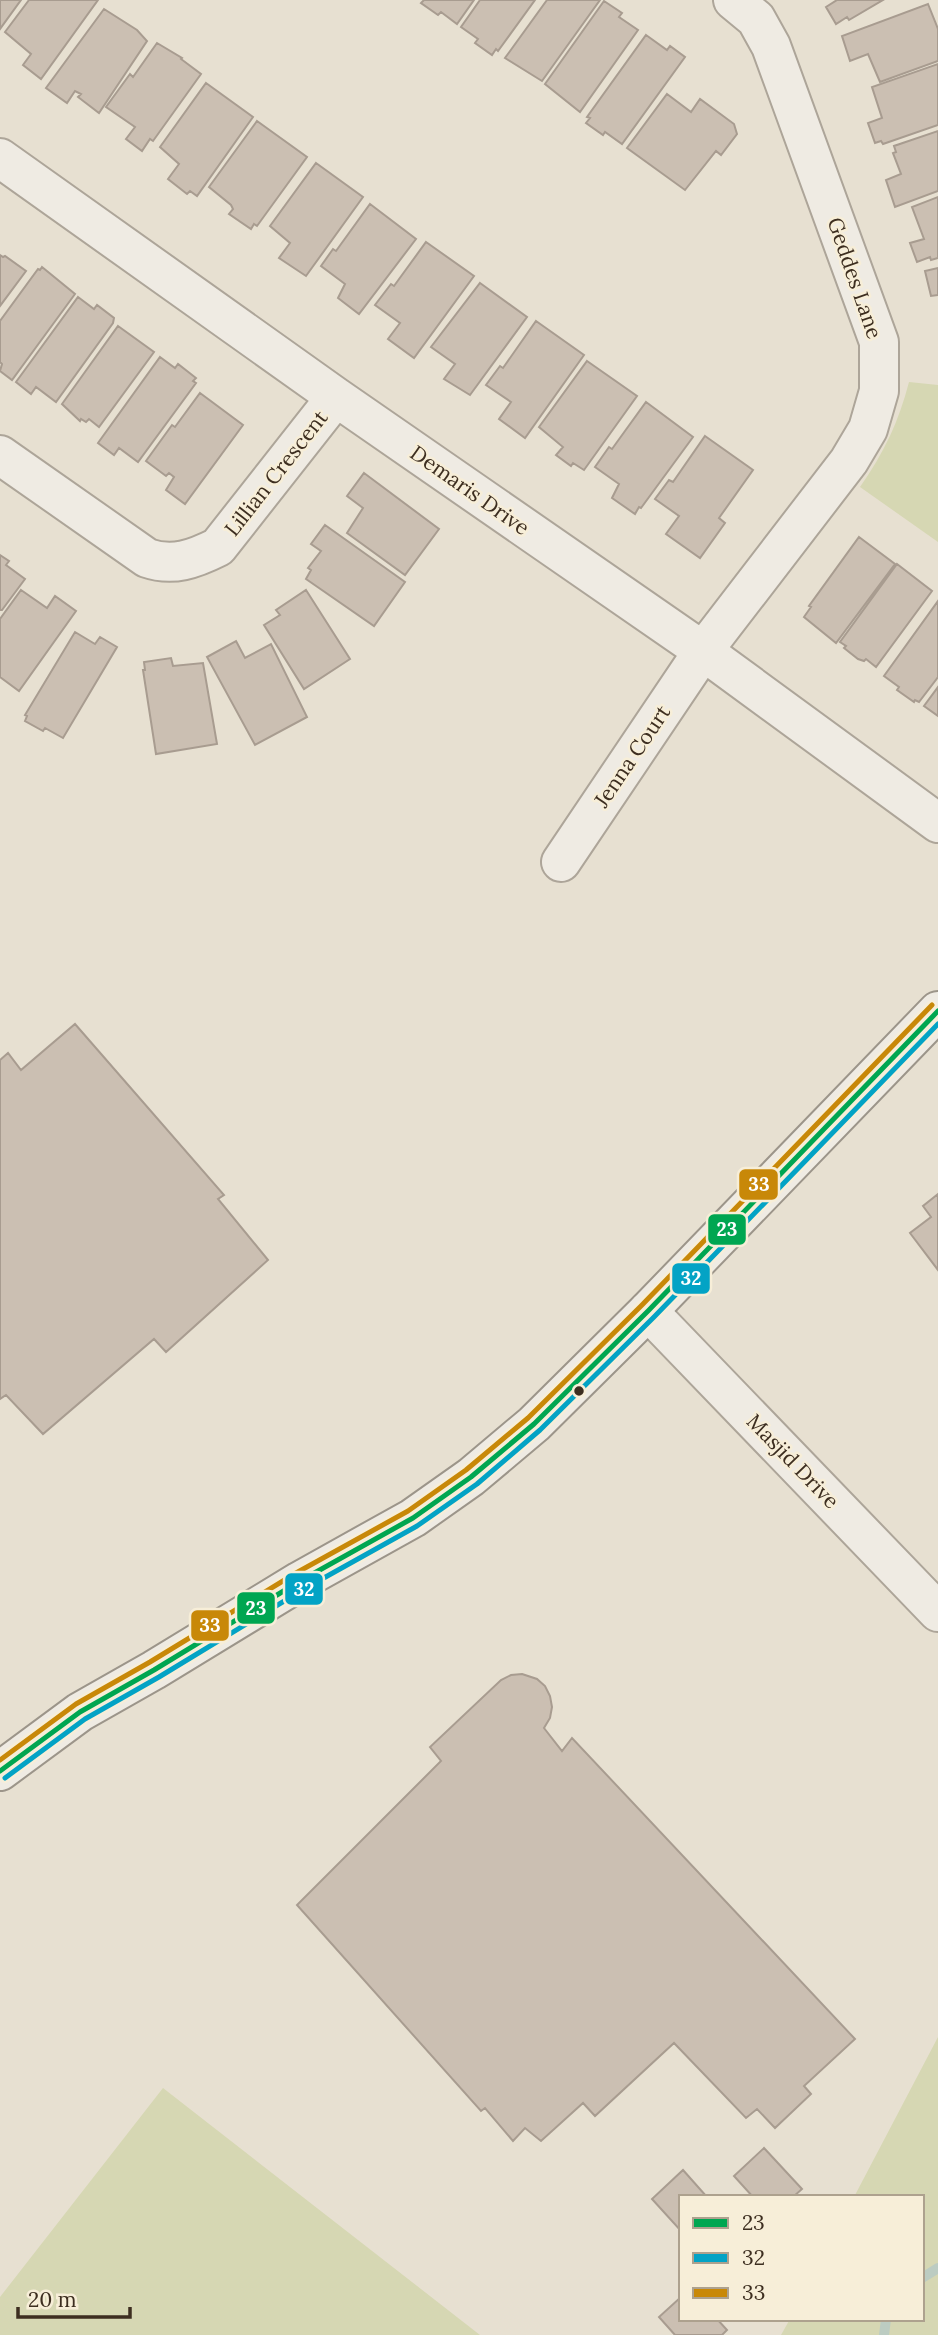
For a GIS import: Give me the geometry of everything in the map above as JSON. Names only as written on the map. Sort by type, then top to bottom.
[{"type":"street","name":"Geddes Lane","points":[[703,651],[849,461],[868,429],[879,391],[879,342],[771,46],[756,19],[733,0]]},
{"type":"street","name":"Demaris Drive","points":[[0,158],[336,397],[703,651],[938,823]]},
{"type":"street","name":"Lillian Crescent","points":[[0,455],[147,558],[174,563],[197,558],[218,547],[336,397]]},
{"type":"street","name":"Jenna Court","points":[[561,862],[703,651]]},
{"type":"street","points":[[0,1771],[80,1712],[300,1581],[413,1518],[471,1478],[534,1424],[648,1311],[938,1011]]},
{"type":"street","name":"Masjid Drive","points":[[648,1311],[938,1612]]},
{"type":"green space","points":[[909,382],[938,385],[938,542],[860,487],[890,436]]},
{"type":"green space","points":[[938,2037],[938,2335],[781,2335],[789,2321],[924,2321],[924,2195],[855,2195]]},
{"type":"green space","points":[[163,2088],[480,2335],[0,2335],[0,2297]]},
{"type":"building","points":[[0,0],[21,0],[0,29]]},
{"type":"building","points":[[29,0],[98,0],[41,79],[23,65],[31,54],[5,32]]},
{"type":"building","points":[[424,0],[474,0],[457,24],[441,12],[438,15],[421,3]]},
{"type":"building","points":[[480,0],[535,0],[498,51],[496,49],[492,55],[475,43],[478,39],[461,27]]},
{"type":"building","points":[[547,0],[600,0],[542,81],[505,58]]},
{"type":"building","points":[[837,0],[883,0],[849,20],[847,17],[836,24],[826,7]]},
{"type":"building","points":[[604,1],[622,13],[619,17],[638,30],[580,112],[545,84]]},
{"type":"building","points":[[928,4],[938,29],[938,61],[880,82],[868,54],[850,61],[842,36]]},
{"type":"building","points":[[104,9],[137,30],[147,41],[99,113],[78,97],[81,94],[75,91],[67,103],[46,88]]},
{"type":"building","points":[[646,35],[667,50],[670,46],[685,57],[622,144],[586,123],[590,118],[587,117]]},
{"type":"building","points":[[157,43],[182,58],[201,74],[153,141],[150,139],[142,151],[126,139],[135,127],[106,107],[130,74],[133,77]]},
{"type":"building","points":[[938,64],[938,125],[883,144],[881,141],[875,143],[868,123],[882,118],[872,87]]},
{"type":"building","points":[[206,83],[253,117],[197,196],[190,191],[187,194],[168,179],[179,164],[160,147]]},
{"type":"building","points":[[667,94],[691,112],[700,99],[734,124],[737,134],[721,155],[716,151],[685,190],[627,148]]},
{"type":"building","points":[[257,121],[307,157],[257,226],[254,224],[251,229],[229,214],[233,209],[231,205],[209,187]]},
{"type":"building","points":[[938,131],[938,191],[895,207],[886,180],[901,174],[893,153],[896,152],[894,146]]},
{"type":"building","points":[[316,163],[363,197],[306,276],[279,258],[290,243],[270,226]]},
{"type":"building","points":[[938,197],[938,258],[931,260],[930,257],[917,262],[910,243],[924,239],[912,207]]},
{"type":"building","points":[[370,204],[416,239],[359,314],[338,298],[345,284],[321,266],[333,249],[336,251]]},
{"type":"building","points":[[426,242],[474,276],[414,358],[388,339],[400,323],[375,305],[391,284],[394,286]]},
{"type":"building","points":[[0,255],[26,271],[0,306]]},
{"type":"building","points":[[42,267],[75,294],[12,380],[0,371],[0,321]]},
{"type":"building","points":[[938,268],[938,295],[931,296],[925,271]]},
{"type":"building","points":[[480,283],[527,317],[470,395],[444,379],[455,364],[431,347]]},
{"type":"building","points":[[78,297],[94,309],[97,305],[114,318],[113,323],[56,402],[36,387],[31,394],[16,382]]},
{"type":"building","points":[[536,321],[584,355],[525,438],[499,419],[511,402],[486,385],[500,366],[503,368]]},
{"type":"building","points":[[118,326],[154,352],[99,427],[89,419],[86,422],[81,419],[80,421],[62,404]]},
{"type":"building","points":[[160,357],[175,368],[178,364],[196,378],[193,381],[196,383],[138,462],[119,448],[114,455],[98,443]]},
{"type":"building","points":[[587,361],[637,396],[584,470],[573,463],[571,466],[556,455],[563,447],[539,427]]},
{"type":"building","points":[[200,393],[243,425],[185,504],[166,490],[174,477],[169,473],[166,476],[146,461]]},
{"type":"building","points":[[646,402],[693,437],[635,514],[612,498],[619,484],[595,467],[609,447],[612,449]]},
{"type":"building","points":[[705,436],[753,470],[719,518],[725,523],[700,558],[666,534],[679,516],[655,499],[669,480],[673,482]]},
{"type":"building","points":[[364,473],[439,529],[405,575],[347,533],[363,508],[347,496]]},
{"type":"building","points":[[325,525],[405,582],[374,626],[306,579],[311,570],[308,568],[321,551],[311,544]]},
{"type":"building","points":[[859,537],[895,564],[836,643],[804,617],[811,607],[809,606]]},
{"type":"building","points":[[0,555],[9,561],[6,565],[25,579],[2,610],[0,610]]},
{"type":"building","points":[[897,564],[932,591],[876,667],[866,659],[858,659],[840,642]]},
{"type":"building","points":[[21,590],[47,608],[55,596],[76,611],[19,691],[0,677],[0,619]]},
{"type":"building","points":[[306,590],[350,659],[304,689],[264,625],[280,615],[276,610]]},
{"type":"building","points":[[938,601],[938,677],[919,702],[914,702],[884,676]]},
{"type":"building","points":[[75,632],[95,644],[100,637],[117,647],[63,738],[25,721],[25,715]]},
{"type":"building","points":[[236,641],[245,658],[271,644],[307,717],[255,745],[207,657]]},
{"type":"building","points":[[171,658],[173,666],[203,663],[217,744],[156,754],[144,662]]},
{"type":"building","points":[[938,687],[938,716],[924,706]]},
{"type":"building","points":[[75,1024],[224,1195],[218,1199],[268,1260],[166,1352],[154,1339],[43,1434],[6,1395],[0,1399],[0,1060],[8,1053],[21,1070]]},
{"type":"building","points":[[938,1194],[938,1270],[910,1233],[931,1217],[923,1206]]},
{"type":"building","points":[[522,1674],[537,1679],[545,1686],[552,1707],[544,1728],[562,1751],[572,1738],[855,2039],[804,2086],[811,2094],[775,2128],[757,2109],[746,2118],[674,2043],[595,2116],[583,2103],[541,2141],[525,2128],[513,2141],[485,2108],[481,2111],[297,1905],[441,1761],[430,1747],[501,1680]]},
{"type":"building","points":[[764,2148],[802,2189],[795,2195],[751,2195],[734,2176]]},
{"type":"building","points":[[683,2170],[705,2195],[679,2195],[679,2229],[652,2199]]},
{"type":"building","points":[[679,2299],[679,2321],[719,2321],[727,2330],[722,2335],[675,2335],[659,2317]]},
{"type":"waterway","points":[[924,2277],[938,2268]]},
{"type":"waterway","points":[[884,2335],[886,2321]]},
{"type":"transit line","name":"33","points":[[0,1760],[76,1704],[296,1573],[408,1511],[466,1470],[528,1418],[642,1305],[932,1005]]},
{"type":"transit line","name":"23","points":[[0,1771],[80,1712],[300,1581],[413,1518],[471,1477],[534,1424],[648,1311],[938,1011]]},
{"type":"transit line","name":"32","points":[[5,1778],[85,1719],[304,1589],[417,1526],[477,1484],[540,1430],[654,1317],[938,1024]]}]
